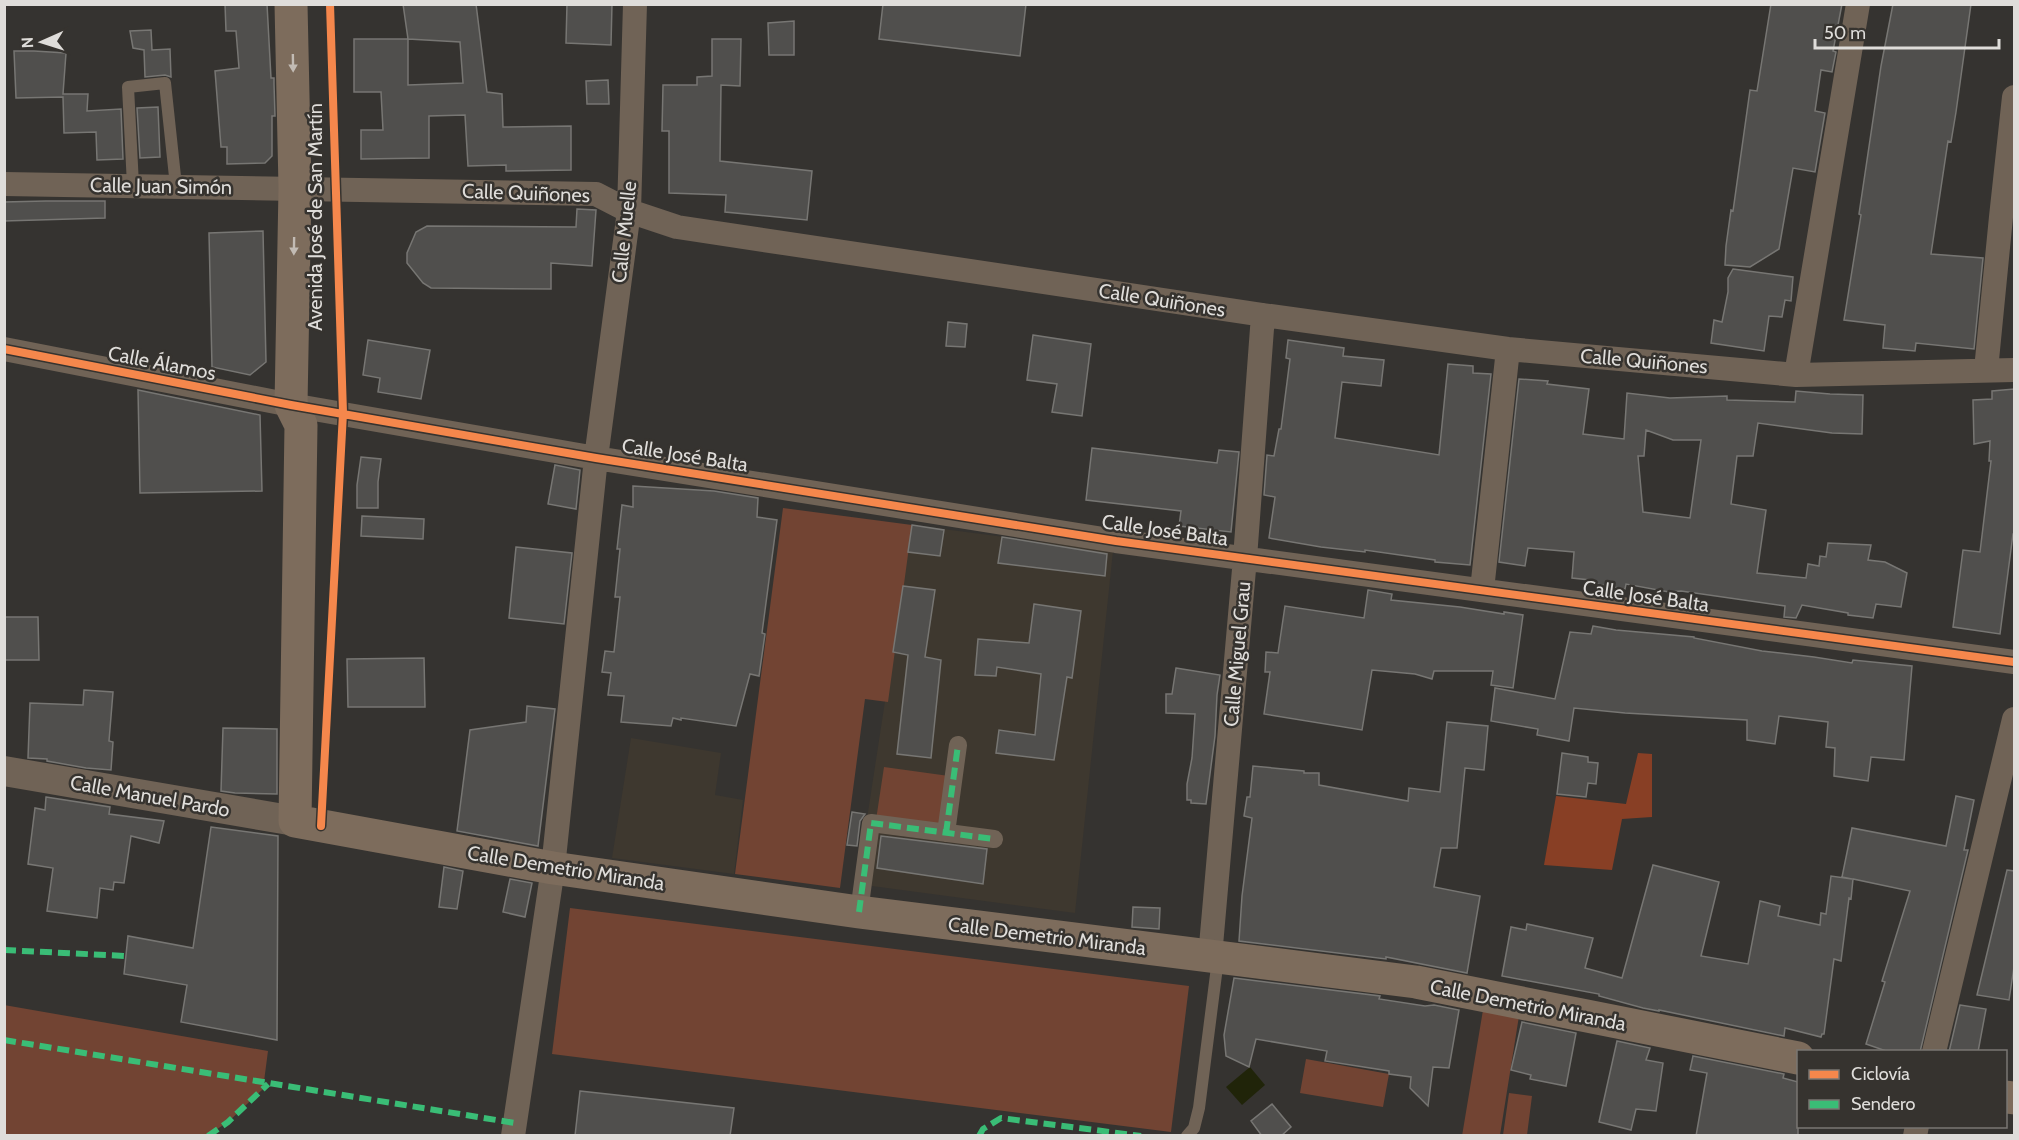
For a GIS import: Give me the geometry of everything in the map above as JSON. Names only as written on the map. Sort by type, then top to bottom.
[{"type":"main road","name":"Avenida José de San Martín","points":[[291,4],[306,188]]},
{"type":"main road","name":"Avenida José de San Martín","points":[[295,821],[306,188],[314,4]]},
{"type":"main road","name":"Calle Demetrio Miranda","points":[[295,821],[553,868],[859,912],[1416,982],[1797,1058]]},
{"type":"street","name":"Calle Muelle","points":[[513,1136],[553,868],[596,458],[629,212],[635,4]]},
{"type":"street","points":[[1796,375],[1858,4]]},
{"type":"street","points":[[1986,370],[2014,97]]},
{"type":"street","name":"Calle Juan Simón","points":[[4,183],[306,188]]},
{"type":"street","name":"Calle Quiñones","points":[[306,188],[596,194],[629,212],[676,226],[1263,315],[1508,349],[1796,375],[2014,370]]},
{"type":"street","name":"Calle Miguel Grau","points":[[1214,957],[1263,315]]},
{"type":"street","name":"Calle Álamos","points":[[4,349],[302,412]]},
{"type":"street","points":[[1482,590],[1508,349]]},
{"type":"street","name":"Calle José Balta","points":[[302,412],[1104,539],[2014,662]]},
{"type":"street","points":[[1934,1050],[2014,719]]},
{"type":"street","points":[[946,833],[958,745]]},
{"type":"street","name":"Calle Manuel Pardo","points":[[4,771],[295,821]]},
{"type":"street","points":[[859,912],[871,823],[994,839]]},
{"type":"lane","points":[[133,185],[128,87],[165,83],[176,186]]},
{"type":"lane","points":[[1187,1136],[1194,1128],[1199,1108],[1214,957]]},
{"type":"shaded area","points":[[783,508],[912,525],[888,702],[865,699],[840,888],[735,874]]},
{"type":"shaded area","points":[[912,525],[1113,551],[1075,913],[857,884]]},
{"type":"shaded area","points":[[631,738],[721,753],[715,795],[743,800],[734,874],[612,858]]},
{"type":"shaded area","points":[[1638,753],[1652,754],[1652,817],[1622,819],[1612,870],[1544,865],[1556,796],[1626,804]]},
{"type":"shaded area","points":[[884,767],[949,776],[943,830],[876,820]]},
{"type":"shaded area","points":[[570,908],[1189,986],[1171,1132],[552,1054]]},
{"type":"shaded area","points":[[4,1005],[268,1051],[263,1089],[228,1122],[208,1135],[5,1135]]},
{"type":"shaded area","points":[[1483,1010],[1519,1016],[1500,1135],[1462,1136]]},
{"type":"shaded area","points":[[1306,1059],[1389,1074],[1383,1107],[1300,1093]]},
{"type":"shaded area","points":[[1250,1067],[1265,1085],[1242,1105],[1226,1087]]},
{"type":"shaded area","points":[[1509,1093],[1532,1096],[1527,1135],[1503,1135]]},
{"type":"building","points":[[225,4],[267,4],[275,116],[272,116],[272,156],[265,163],[227,164],[227,147],[221,147],[215,71],[239,68],[236,31],[226,31]]},
{"type":"building","points":[[403,4],[476,4],[487,92],[502,94],[503,127],[571,126],[571,170],[506,171],[506,165],[468,166],[465,115],[429,116],[429,158],[361,159],[361,130],[383,130],[381,92],[354,92],[354,39],[408,39]],"holes":[[[408,39],[460,42],[463,83],[408,85]]]},
{"type":"building","points":[[567,4],[612,4],[611,45],[566,43]]},
{"type":"building","points":[[883,4],[1026,4],[1020,56],[879,39]]},
{"type":"building","points":[[1771,4],[1842,4],[1833,51],[1836,52],[1832,72],[1821,70],[1815,111],[1825,113],[1815,172],[1793,168],[1779,249],[1750,267],[1725,265],[1731,210],[1733,211],[1750,90],[1757,91]]},
{"type":"building","points":[[1893,4],[1971,4],[1956,112],[1951,142],[1948,141],[1931,254],[1983,258],[1974,349],[1916,343],[1915,351],[1883,348],[1885,325],[1844,320],[1881,66]]},
{"type":"building","points":[[794,21],[794,55],[769,55],[768,23]]},
{"type":"building","points":[[151,30],[152,50],[170,49],[171,77],[165,75],[145,77],[144,50],[133,48],[130,31]]},
{"type":"building","points":[[712,39],[741,39],[740,86],[721,85],[720,161],[812,171],[807,220],[725,212],[726,195],[669,193],[669,131],[662,131],[663,85],[697,85],[697,77],[712,76]]},
{"type":"building","points":[[14,51],[66,53],[63,94],[88,94],[87,111],[121,109],[123,159],[97,160],[96,132],[64,133],[63,97],[16,98]]},
{"type":"building","points":[[608,80],[609,104],[587,104],[586,81]]},
{"type":"building","points":[[158,107],[160,157],[140,158],[137,108]]},
{"type":"building","points":[[105,201],[105,218],[4,221],[4,202]]},
{"type":"building","points":[[577,209],[596,210],[592,266],[551,263],[551,289],[431,288],[423,283],[407,263],[407,253],[416,232],[427,226],[576,227]]},
{"type":"building","points":[[263,231],[266,362],[250,375],[212,367],[209,233]]},
{"type":"building","points":[[1733,269],[1793,277],[1791,301],[1785,300],[1782,317],[1769,316],[1764,351],[1711,343],[1714,320],[1722,322],[1728,292],[1728,278]]},
{"type":"building","points":[[948,322],[967,324],[965,347],[946,346]]},
{"type":"building","points":[[1033,335],[1091,344],[1082,416],[1052,412],[1057,384],[1027,380]]},
{"type":"building","points":[[368,340],[430,350],[421,399],[378,392],[380,378],[363,375]]},
{"type":"building","points":[[1288,340],[1344,348],[1343,356],[1384,360],[1381,386],[1342,382],[1335,438],[1439,455],[1448,364],[1473,366],[1473,373],[1491,374],[1470,565],[1435,562],[1435,560],[1365,550],[1365,552],[1321,547],[1269,538],[1275,497],[1264,495],[1267,455],[1274,456],[1279,429],[1281,429],[1290,359],[1286,358]]},
{"type":"building","points":[[1519,379],[1548,381],[1547,384],[1589,389],[1583,434],[1624,439],[1627,393],[1670,398],[1727,396],[1727,400],[1795,402],[1796,391],[1863,395],[1862,434],[1832,433],[1758,423],[1753,456],[1737,456],[1731,504],[1766,510],[1757,573],[1806,578],[1808,564],[1819,566],[1820,556],[1826,557],[1828,543],[1871,545],[1868,560],[1885,562],[1907,573],[1901,607],[1876,604],[1873,618],[1802,605],[1796,618],[1784,617],[1785,606],[1681,591],[1669,592],[1626,584],[1625,589],[1572,578],[1574,552],[1528,548],[1525,566],[1499,562]],"holes":[[[1646,430],[1673,440],[1701,440],[1690,518],[1643,512],[1638,456],[1644,456]]]},
{"type":"building","points":[[2014,389],[2014,534],[2000,634],[1953,627],[1963,550],[1980,552],[1991,461],[1989,461],[1990,441],[1974,444],[1973,400],[1992,399],[1992,391]]},
{"type":"building","points":[[138,390],[260,415],[262,491],[140,493]]},
{"type":"building","points":[[1092,448],[1217,463],[1219,450],[1239,452],[1231,532],[1179,526],[1181,511],[1086,500]]},
{"type":"building","points":[[361,457],[381,459],[378,508],[357,508]]},
{"type":"building","points":[[555,465],[580,470],[576,509],[548,504]]},
{"type":"building","points":[[633,486],[714,491],[758,498],[757,517],[777,520],[762,633],[765,634],[759,676],[750,674],[736,726],[681,718],[681,720],[673,718],[671,726],[621,722],[624,696],[608,695],[611,673],[602,672],[605,651],[614,652],[620,597],[615,597],[622,505],[633,507]]},
{"type":"building","points":[[362,516],[424,519],[423,539],[361,536]]},
{"type":"building","points":[[912,525],[944,530],[940,556],[908,552]]},
{"type":"building","points":[[1002,537],[1107,554],[1105,576],[998,563]]},
{"type":"building","points":[[516,547],[572,553],[564,624],[509,618]]},
{"type":"building","points":[[903,586],[935,590],[925,657],[941,660],[931,758],[897,754],[908,655],[893,652]]},
{"type":"building","points":[[1368,590],[1392,594],[1391,600],[1523,615],[1513,688],[1491,685],[1493,671],[1434,671],[1432,679],[1415,674],[1372,670],[1362,730],[1264,714],[1270,672],[1265,672],[1266,652],[1278,653],[1285,606],[1364,618]]},
{"type":"building","points":[[1034,604],[1081,611],[1072,678],[1067,677],[1054,760],[996,753],[999,730],[1035,735],[1041,674],[997,667],[996,676],[975,675],[978,639],[1029,643]]},
{"type":"building","points":[[4,617],[38,617],[39,660],[4,660]]},
{"type":"building","points":[[1593,626],[1694,637],[1762,651],[1852,663],[1853,660],[1912,666],[1904,760],[1871,757],[1868,781],[1834,776],[1835,748],[1826,747],[1828,722],[1779,716],[1775,744],[1747,740],[1747,720],[1574,708],[1569,741],[1537,735],[1538,729],[1491,721],[1495,688],[1555,699],[1570,632],[1591,634]]},
{"type":"building","points":[[424,658],[425,707],[348,707],[347,659]]},
{"type":"building","points":[[1176,668],[1220,675],[1206,804],[1191,803],[1191,800],[1187,800],[1195,714],[1166,713],[1166,694],[1172,694]]},
{"type":"building","points":[[84,690],[113,692],[109,741],[113,742],[111,770],[28,758],[30,703],[83,705]]},
{"type":"building","points":[[527,706],[555,709],[538,846],[457,831],[470,730],[526,722]]},
{"type":"building","points":[[1447,722],[1488,726],[1484,770],[1465,768],[1457,848],[1441,848],[1434,887],[1480,896],[1467,973],[1386,957],[1386,959],[1239,941],[1252,818],[1244,816],[1247,797],[1250,797],[1253,766],[1319,773],[1319,785],[1408,801],[1409,788],[1440,792]]},
{"type":"building","points":[[223,728],[277,729],[277,794],[221,791]]},
{"type":"building","points":[[1562,753],[1588,757],[1588,762],[1598,763],[1596,784],[1588,783],[1586,797],[1557,794]]},
{"type":"building","points":[[1956,796],[1974,800],[1964,850],[1968,850],[1920,1050],[1883,1050],[1866,1044],[1885,982],[1882,981],[1910,891],[1853,879],[1841,961],[1834,959],[1824,1034],[1821,1037],[1785,1028],[1784,1036],[1643,1008],[1599,996],[1599,994],[1502,976],[1511,927],[1526,930],[1527,924],[1593,938],[1585,968],[1622,978],[1653,865],[1719,882],[1701,956],[1748,964],[1760,901],[1780,906],[1778,916],[1820,925],[1821,913],[1826,914],[1831,876],[1852,879],[1842,877],[1852,828],[1946,846]]},
{"type":"building","points":[[46,797],[110,807],[109,814],[164,821],[159,843],[131,836],[124,883],[114,882],[113,890],[100,888],[97,918],[47,911],[53,868],[28,864],[35,808],[45,810]]},
{"type":"building","points":[[852,812],[865,814],[860,821],[857,846],[847,845]]},
{"type":"building","points":[[211,827],[278,836],[277,1040],[181,1022],[187,985],[124,974],[128,936],[193,948]]},
{"type":"building","points":[[881,836],[987,849],[983,884],[877,868]]},
{"type":"building","points":[[444,867],[463,871],[457,909],[439,907]]},
{"type":"building","points":[[2007,870],[2014,871],[2014,967],[2009,1000],[1977,995]]},
{"type":"building","points":[[510,879],[532,883],[525,917],[503,912]]},
{"type":"building","points":[[1133,907],[1160,908],[1159,929],[1132,927]]},
{"type":"building","points":[[1234,978],[1380,996],[1379,999],[1459,1010],[1449,1068],[1433,1067],[1428,1106],[1410,1088],[1411,1077],[1389,1074],[1389,1071],[1325,1061],[1327,1051],[1256,1039],[1249,1067],[1226,1056],[1224,1035]]},
{"type":"building","points":[[1960,1005],[1986,1009],[1978,1050],[1949,1050]]},
{"type":"building","points":[[1522,1022],[1576,1033],[1566,1086],[1530,1079],[1531,1075],[1511,1070]]},
{"type":"building","points":[[1617,1041],[1650,1048],[1646,1060],[1663,1063],[1656,1111],[1636,1109],[1631,1130],[1599,1122]]},
{"type":"building","points":[[1693,1056],[1784,1074],[1783,1078],[1797,1082],[1798,1136],[1696,1136],[1707,1073],[1690,1070]]},
{"type":"building","points":[[580,1091],[734,1108],[730,1136],[575,1136]]},
{"type":"building","points":[[1272,1104],[1291,1127],[1281,1136],[1262,1136],[1251,1121]]},
{"type":"marked path","points":[[946,833],[958,745]]},
{"type":"marked path","points":[[859,912],[871,823],[994,839]]},
{"type":"marked path","points":[[4,950],[126,956]]},
{"type":"marked path","points":[[4,1040],[515,1123]]},
{"type":"marked path","points":[[208,1136],[228,1122],[268,1084]]},
{"type":"marked path","points":[[979,1136],[983,1129],[1001,1118],[1141,1136]]},
{"type":"cycle path","points":[[321,826],[343,413],[330,4]]},
{"type":"cycle path","points":[[4,349],[291,405],[596,458],[1116,541],[2014,662]]}]
